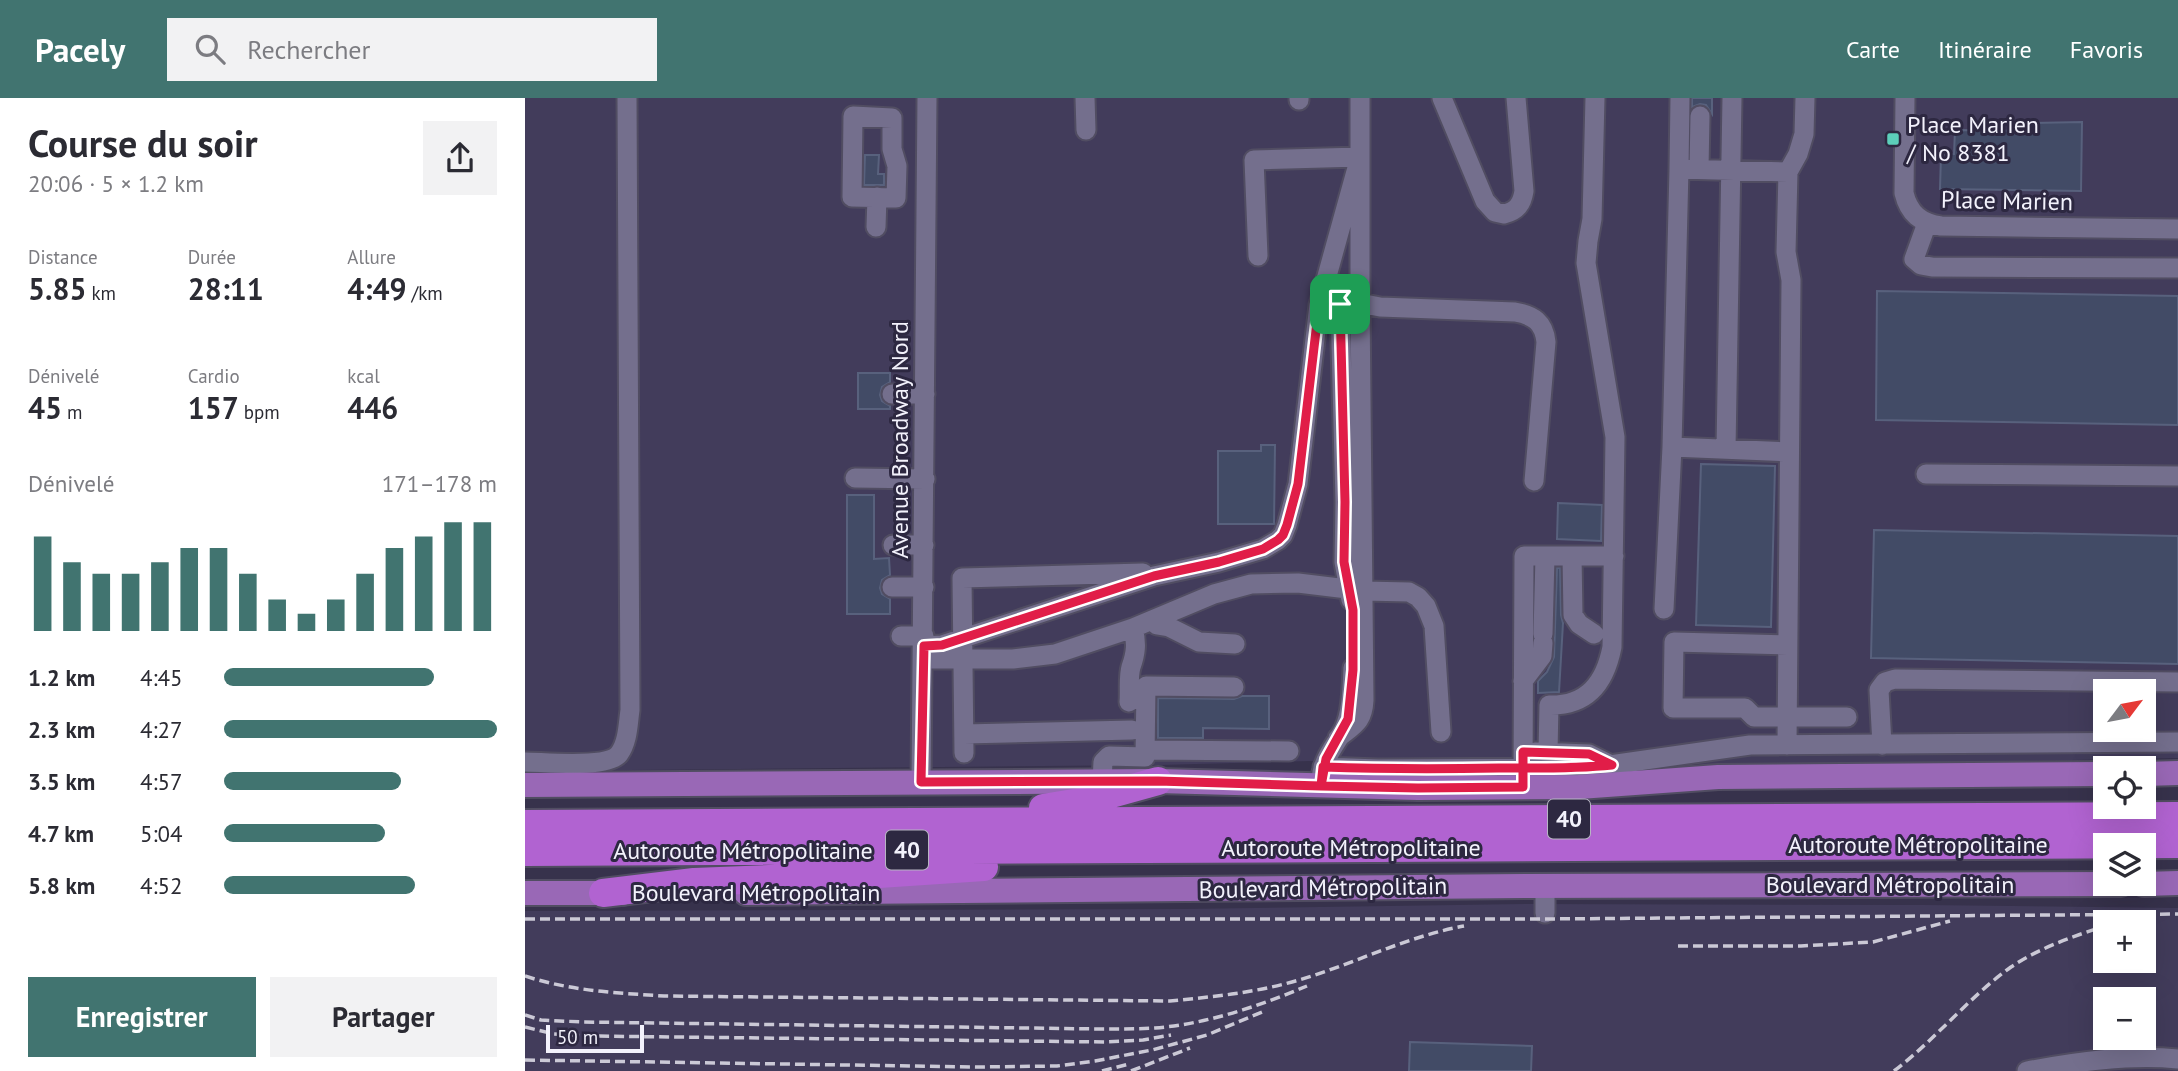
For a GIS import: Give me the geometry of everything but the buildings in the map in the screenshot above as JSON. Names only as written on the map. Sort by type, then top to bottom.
[{"type":"highway","points":[[961,822],[1086,801],[1158,781]]},
{"type":"highway","name":"Autoroute Métropolitaine","points":[[525,824],[2178,816]]},
{"type":"highway","name":"Autoroute Métropolitaine","points":[[525,852],[2178,844]]},
{"type":"highway","points":[[603,893],[704,881],[849,876],[1289,848]]},
{"type":"main road","points":[[525,785],[1158,781],[1322,776],[1418,788],[1523,769],[1614,785],[1718,776],[2093,774]]},
{"type":"main road","points":[[2156,774],[2178,774]]},
{"type":"main road","points":[[2156,884],[2178,883]]},
{"type":"main road","name":"Boulevard Métropolitain","points":[[525,893],[2093,884]]},
{"type":"street","points":[[525,762],[589,763],[609,760],[619,753],[628,727],[627,98]]},
{"type":"street","name":"Avenue Broadway Nord","points":[[921,782],[927,98]]},
{"type":"street","points":[[1085,98],[1086,130]]},
{"type":"street","points":[[1322,776],[1338,738],[1358,722],[1363,711],[1357,590],[1360,98]]},
{"type":"street","points":[[1442,98],[1485,201],[1495,212],[1504,214],[1517,208],[1524,191],[1517,98]]},
{"type":"street","points":[[1548,752],[1549,705],[1569,704],[1585,696],[1606,669],[1612,647],[1615,437],[1586,263],[1592,219],[1595,98]]},
{"type":"street","points":[[1680,98],[1689,169]]},
{"type":"street","points":[[1725,449],[1731,98]]},
{"type":"street","points":[[1787,745],[1791,280],[1786,252],[1788,172],[1798,154],[1804,134],[1805,98]]},
{"type":"street","name":"Place Marien","points":[[1905,98],[1904,194],[1913,213],[1927,223],[1941,226],[2178,229]]},
{"type":"street","points":[[871,107],[893,118],[892,149],[897,166],[896,198],[852,197],[853,116],[871,107]]},
{"type":"street","points":[[1664,609],[1689,169],[1700,116]]},
{"type":"street","points":[[1258,256],[1254,160],[1360,157]]},
{"type":"street","points":[[924,647],[942,645],[1171,572],[1263,549],[1283,535],[1298,484],[1319,305],[1360,157]]},
{"type":"street","points":[[897,166],[927,166]]},
{"type":"street","points":[[1689,169],[1788,172]]},
{"type":"street","points":[[876,227],[877,197]]},
{"type":"street","points":[[1927,223],[1916,252],[1915,259],[1920,265],[2178,268]]},
{"type":"street","points":[[1319,305],[1360,303],[1525,314],[1534,318],[1542,325],[1546,342],[1534,481]]},
{"type":"street","points":[[1340,304],[1344,562],[1357,590]]},
{"type":"street","points":[[892,394],[925,394]]},
{"type":"street","points":[[1672,447],[1789,452]]},
{"type":"street","points":[[1926,474],[2178,476]]},
{"type":"street","points":[[855,478],[925,479]]},
{"type":"street","points":[[893,545],[924,545]]},
{"type":"street","points":[[1523,769],[1524,556],[1614,556]]},
{"type":"street","points":[[1523,681],[1542,656],[1545,556]]},
{"type":"street","points":[[1572,556],[1573,615],[1579,624],[1594,634]]},
{"type":"street","points":[[1132,730],[964,743],[962,578],[1171,572]]},
{"type":"street","points":[[901,636],[924,647],[962,659],[1023,658],[1045,656],[1084,645],[1214,594],[1251,584],[1298,583],[1357,590],[1409,592],[1418,597],[1431,614],[1435,635],[1441,732]]},
{"type":"street","points":[[893,587],[924,587]]},
{"type":"street","points":[[1152,620],[1157,625],[1169,627],[1199,642],[1235,644]]},
{"type":"street","points":[[1129,702],[1130,668],[1137,644],[1133,628]]},
{"type":"street","points":[[1787,645],[1674,642],[1673,708],[1745,708],[1753,717],[1847,717]]},
{"type":"street","points":[[1882,744],[1879,690],[1885,682],[1895,679],[2178,682]]},
{"type":"street","points":[[1102,781],[1101,766],[1109,756],[1145,757],[1146,686],[1234,687]]},
{"type":"street","points":[[1523,718],[1548,718]]},
{"type":"street","points":[[1523,769],[1589,768],[1733,747],[2178,742]]},
{"type":"street","points":[[1145,750],[1289,751]]},
{"type":"street","points":[[1523,769],[1548,752],[1589,754],[1612,765]]},
{"type":"street","points":[[1545,886],[1545,913]]},
{"type":"street","points":[[2027,1071],[2151,1057],[2178,1059]]},
{"type":"street","points":[[2068,1065],[2151,1068],[2178,1066]]},
{"type":"shaded area","points":[[525,98],[2178,98],[2178,758],[2093,756],[2093,760],[1822,765],[1311,761],[525,771]]},
{"type":"shaded area","points":[[1524,904],[2178,908],[2178,1071],[525,1071],[525,911],[1183,909]]},
{"type":"railway","points":[[525,919],[1543,919],[2178,914]]},
{"type":"railway","points":[[1678,946],[1801,946],[1873,942],[1950,921]]},
{"type":"railway","points":[[525,976],[577,988],[664,996],[1170,1001],[1277,986],[1420,937],[1464,926]]},
{"type":"railway","points":[[1894,1071],[2011,967],[2045,948],[2093,930]]},
{"type":"railway","points":[[525,1015],[541,1020],[582,1022],[1148,1028],[1213,1018],[1252,1007],[1307,986]]},
{"type":"railway","points":[[525,1060],[1057,1066],[1152,1050],[1207,1035],[1262,1012]]},
{"type":"railway","points":[[525,1027],[554,1034],[590,1036],[1106,1042],[1171,1035]]},
{"type":"railway","points":[[1131,1071],[1190,1048]]},
{"type":"railway","points":[[1102,1071],[1129,1064]]},
{"type":"place","name":"Place Marien / No 8381","points":[[1893,139]]},
{"type":"route","points":[[1340,304],[1319,305],[1298,484],[1283,535],[1263,549],[1154,576],[942,645],[924,646],[921,782],[1158,781],[1321,786],[1323,767],[1378,769],[1478,768],[1523,768],[1589,768],[1612,765],[1589,754],[1523,752],[1523,768],[1523,787],[1321,786],[1321,776],[1323,767],[1326,759],[1348,719],[1353,670],[1353,610],[1344,562],[1340,304]]}]
